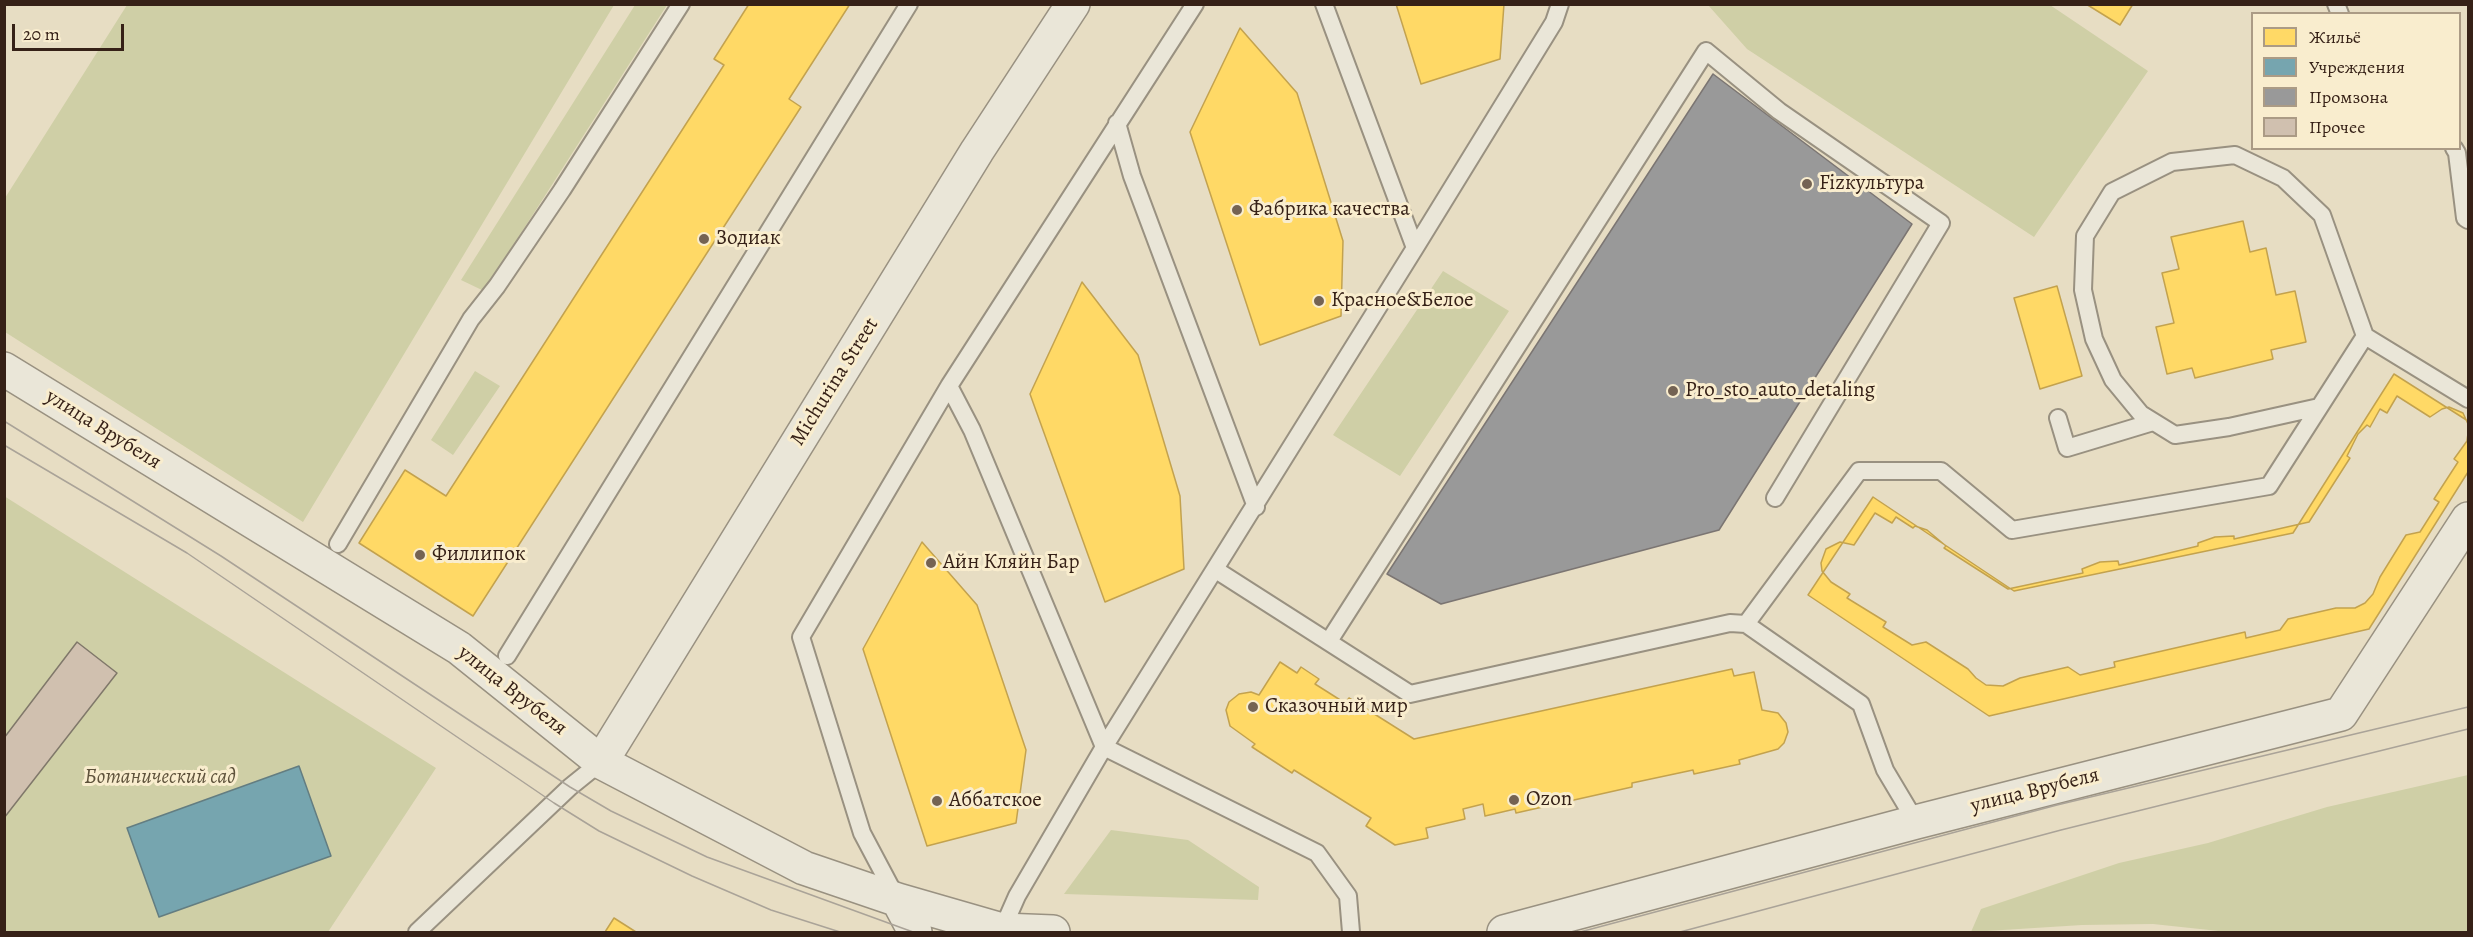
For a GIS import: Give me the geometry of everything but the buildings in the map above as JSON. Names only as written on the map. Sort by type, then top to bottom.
[{"type":"street","name":"Michurina Street","points":[[601,762],[977,151],[1073,4]]},
{"type":"street","name":"улица Врубеля","points":[[4,369],[459,648],[601,762],[804,868],[898,900],[1002,930],[1053,933]]},
{"type":"street","name":"улица Врубеля","points":[[1504,933],[1916,822],[2341,714],[2469,519]]},
{"type":"street","points":[[898,900],[915,933]]},
{"type":"lane","points":[[338,544],[471,319],[497,286],[562,190],[681,4]]},
{"type":"lane","points":[[507,656],[909,4]]},
{"type":"lane","points":[[898,900],[862,834],[801,637],[949,386],[1195,4]]},
{"type":"lane","points":[[1324,4],[1415,248]]},
{"type":"lane","points":[[1002,930],[1017,896],[1104,747],[1256,507],[1554,22],[1560,4]]},
{"type":"lane","points":[[1329,641],[1706,51],[1779,111],[1941,223],[1775,498]]},
{"type":"lane","points":[[1117,123],[1132,177],[1256,507]]},
{"type":"lane","points":[[2460,150],[2465,218],[2469,220]]},
{"type":"lane","points":[[2319,407],[2229,427],[2175,435],[2140,414],[2113,380],[2094,339],[2083,290],[2085,236],[2112,192],[2172,162],[2235,155],[2283,178],[2322,215],[2365,336],[2469,399]]},
{"type":"lane","points":[[1746,624],[1859,471],[1941,471],[2012,530],[2269,486],[2365,336]]},
{"type":"lane","points":[[949,386],[972,430],[1104,747],[1317,853],[1348,896],[1351,933]]},
{"type":"lane","points":[[2058,418],[2067,448],[2153,422]]},
{"type":"lane","points":[[1216,570],[1410,694],[1730,623],[1746,624],[1861,704],[1885,770],[1916,822]]},
{"type":"lane","points":[[417,933],[570,787],[601,762]]},
{"type":"green space","points":[[127,5],[614,5],[303,522],[5,332],[5,198]]},
{"type":"green space","points":[[635,5],[667,5],[484,291],[461,280]]},
{"type":"green space","points":[[1708,5],[2050,5],[2148,71],[2034,237],[1747,49]]},
{"type":"green space","points":[[1443,271],[1509,311],[1400,476],[1333,435]]},
{"type":"green space","points":[[475,371],[500,386],[453,455],[431,440]]},
{"type":"green space","name":"Ботанический сад","points":[[4,496],[436,768],[328,932],[5,932]]},
{"type":"green space","points":[[2468,775],[2468,932],[2228,932],[2153,924],[2082,925],[1971,932],[1981,909],[2119,863],[2208,843],[2327,807]]},
{"type":"green space","points":[[1111,830],[1188,840],[1259,887],[1258,900],[1064,894]]},
{"type":"tram line","points":[[4,421],[221,556],[570,787],[611,811],[707,857],[913,932]]},
{"type":"tram line","points":[[4,445],[187,553],[554,803],[599,831],[692,876],[771,910],[840,932]]},
{"type":"tram line","points":[[1580,932],[2057,805],[2468,707]]},
{"type":"tram line","points":[[1680,932],[2061,830],[2468,729]]},
{"type":"place","name":"Fizкультура","points":[[1807,184]]},
{"type":"place","name":"Фабрика качества","points":[[1237,210]]},
{"type":"place","name":"Зодиак","points":[[704,239]]},
{"type":"place","name":"Красное&Белое","points":[[1319,301]]},
{"type":"place","name":"Pro_sto_auto_detaling","points":[[1673,391]]},
{"type":"place","name":"Филлипок","points":[[420,555]]},
{"type":"place","name":"Айн Кляйн Бар","points":[[931,563]]},
{"type":"place","name":"Сказочный мир","points":[[1253,707]]},
{"type":"place","name":"Ozon","points":[[1514,800]]},
{"type":"place","name":"Аббатское","points":[[937,801]]}]
